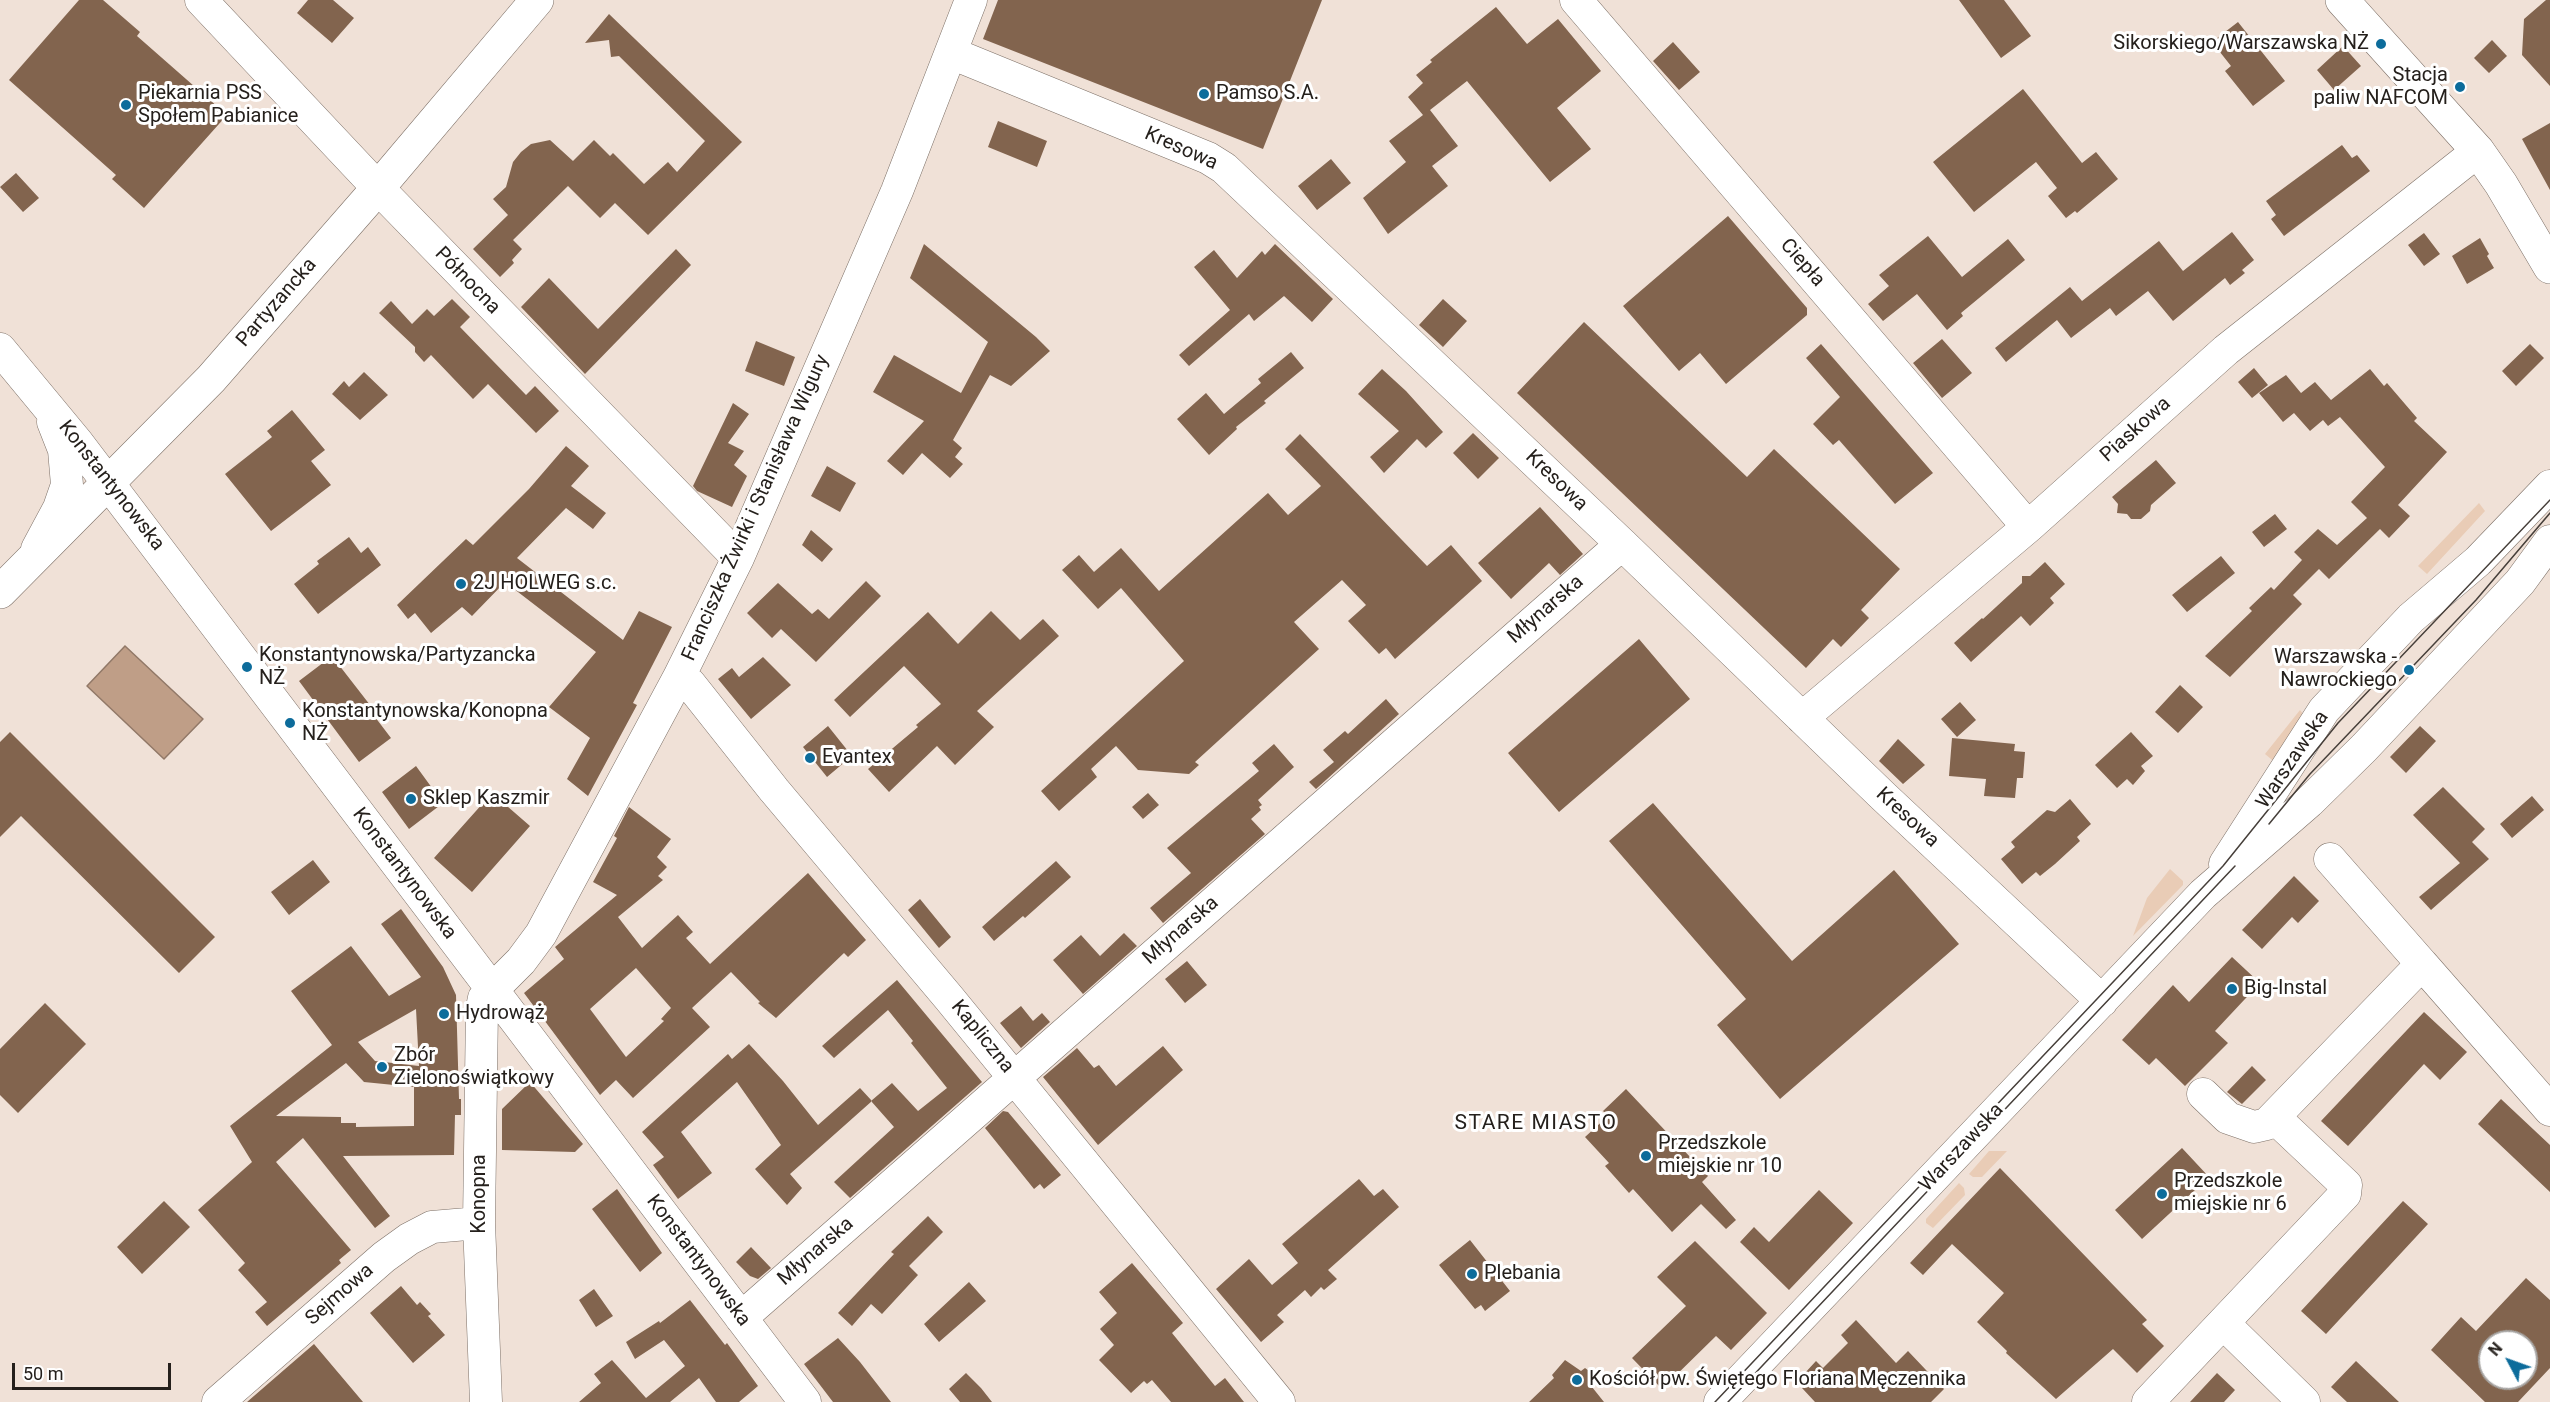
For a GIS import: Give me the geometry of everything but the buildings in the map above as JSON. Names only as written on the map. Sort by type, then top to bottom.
[{"type":"main road","name":"Partyzancka","points":[[0,592],[211,379],[378,188],[537,0]]},
{"type":"main road","points":[[2342,0],[2478,151],[2501,184],[2550,267]]},
{"type":"street","name":"Północna","points":[[201,0],[378,188],[738,558]]},
{"type":"street","name":"Franciszka Żwirki i Stanisława Wigury","points":[[491,990],[521,961],[541,934],[679,677],[738,558],[897,191],[971,0]]},
{"type":"street","name":"Ciepła","points":[[1576,0],[2028,526]]},
{"type":"street","name":"Kresowa","points":[[951,53],[1208,158],[1224,168],[2102,1001]]},
{"type":"street","name":"Piaskowa","points":[[1802,718],[2028,526],[2226,350],[2478,151]]},
{"type":"street","name":"Konstantynowska","points":[[0,348],[108,483],[805,1402]]},
{"type":"street","points":[[24,568],[59,508],[67,485],[64,450],[33,388]]},
{"type":"street","name":"Warszawska","points":[[2203,894],[2328,705],[2412,618],[2478,561],[2550,486]]},
{"type":"street","name":"Warszawska","points":[[1720,1402],[2203,894],[2309,802],[2364,748],[2520,582],[2550,541]]},
{"type":"street","name":"Młynarska","points":[[741,1318],[1622,544]]},
{"type":"street","name":"Kapliczna","points":[[679,677],[690,684],[774,790],[1014,1077],[1279,1402]]},
{"type":"street","points":[[2330,859],[2550,1110]]},
{"type":"street","points":[[2203,1094],[2228,1118],[2254,1127],[2261,1127],[2275,1118],[2422,964]]},
{"type":"street","name":"Konopna","points":[[486,1402],[479,1223],[482,1008],[484,998],[491,990]]},
{"type":"street","points":[[2148,1402],[2345,1194],[2346,1185],[2275,1118]]},
{"type":"street","name":"Sejmowa","points":[[218,1402],[384,1257],[408,1239],[432,1227],[479,1223]]},
{"type":"street","points":[[2223,1323],[2304,1402]]},
{"type":"shaded area","points":[[2479,503],[2485,511],[2427,574],[2418,566]]},
{"type":"shaded area","points":[[125,646],[203,719],[164,759],[87,686]]},
{"type":"shaded area","points":[[2300,710],[2306,717],[2277,764],[2265,754]]},
{"type":"shaded area","points":[[2170,869],[2183,881],[2183,885],[2133,936],[2147,898]]},
{"type":"shaded area","points":[[1989,1151],[2007,1151],[1982,1177],[1973,1177],[1969,1174]]},
{"type":"shaded area","points":[[1959,1183],[1964,1188],[1965,1195],[1933,1228],[1926,1223],[1926,1219]]},
{"type":"tram line","points":[[1715,1402],[2223,866],[2338,723],[2550,500]]},
{"type":"tram line","points":[[2269,824],[2310,774],[2476,600],[2550,513]]},
{"type":"tram line","points":[[1728,1402],[2235,866]]},
{"type":"place","name":"Sikorskiego/Warszawska NŻ","points":[[2381,44]]},
{"type":"place","name":"Stacja paliw NAFCOM","points":[[2460,87]]},
{"type":"place","name":"Pamso S.A.","points":[[1204,94]]},
{"type":"place","name":"Piekarnia PSS Społem Pabianice","points":[[126,105]]},
{"type":"place","name":"2J HOLWEG s.c.","points":[[461,584]]},
{"type":"place","name":"Konstantynowska/Partyzancka NŻ","points":[[247,667]]},
{"type":"place","name":"Warszawska - Nawrockiego","points":[[2409,670]]},
{"type":"place","name":"Konstantynowska/Konopna NŻ","points":[[290,723]]},
{"type":"place","name":"Evantex","points":[[810,758]]},
{"type":"place","name":"Sklep Kaszmir","points":[[411,799]]},
{"type":"place","name":"Big-Instal","points":[[2232,989]]},
{"type":"place","name":"Hydrowąż","points":[[444,1014]]},
{"type":"place","name":"Zbór Zielonoświątkowy","points":[[382,1067]]},
{"type":"place","name":"Przedszkole miejskie nr 10","points":[[1646,1156]]},
{"type":"place","name":"Przedszkole miejskie nr 6","points":[[2162,1194]]},
{"type":"place","name":"Plebania","points":[[1472,1274]]},
{"type":"place","name":"Kościół pw. Świętego Floriana Męczennika","points":[[1577,1380]]},
{"type":"district","name":"STARE MIASTO","points":[[1536,1124]]}]
